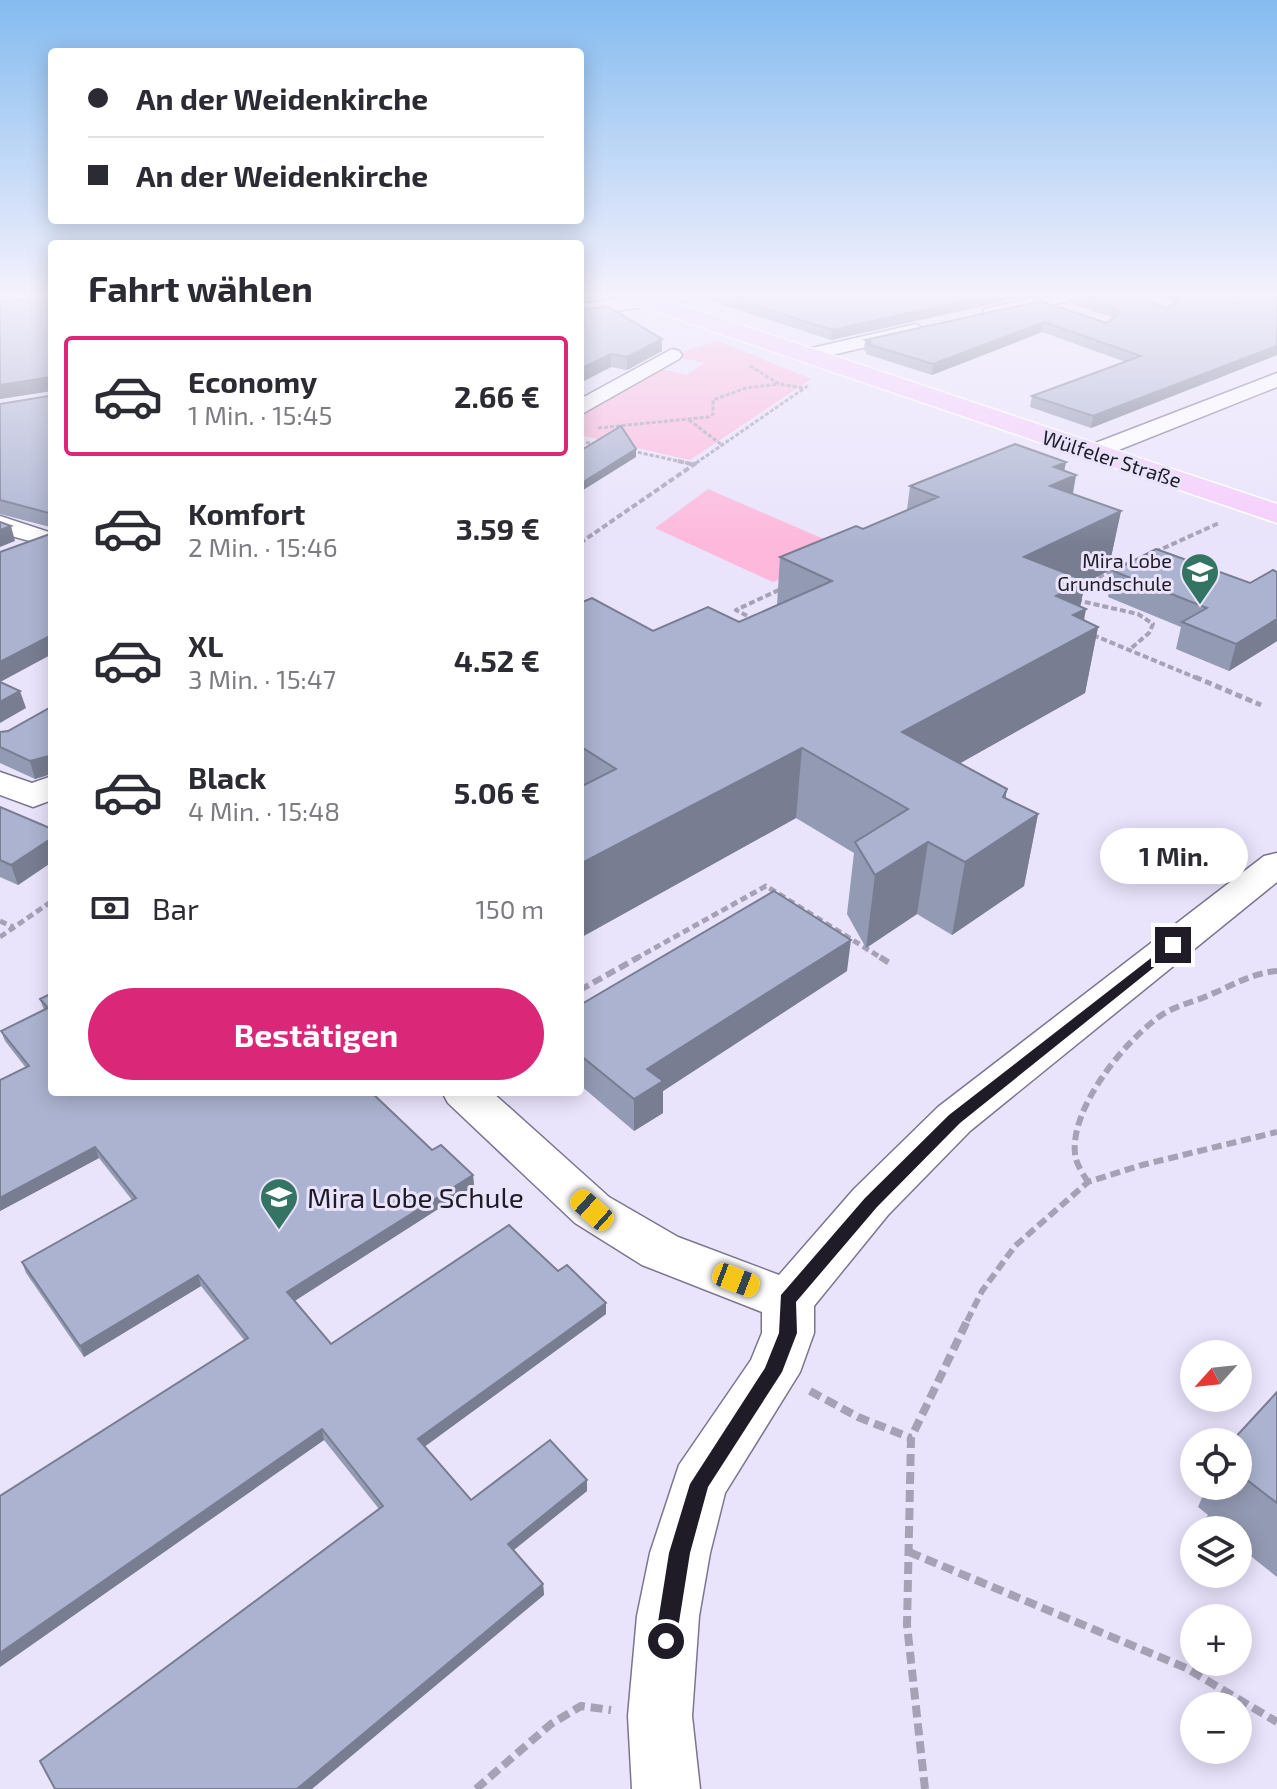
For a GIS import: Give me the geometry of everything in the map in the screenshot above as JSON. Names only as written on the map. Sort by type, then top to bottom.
[{"type":"main road","name":"Wülfeler Straße","points":[[874,378],[1266,510]]},
{"type":"street","points":[[584,406],[631,378]]},
{"type":"street","points":[[1093,452],[1277,379]]},
{"type":"street","points":[[0,524],[48,538]]},
{"type":"street","points":[[11,555],[48,540]]},
{"type":"street","points":[[0,782],[33,797],[48,788]]},
{"type":"street","points":[[666,1789],[660,1716],[668,1616],[680,1553],[699,1484],[773,1372],[788,1333],[788,1300],[871,1202],[954,1119],[1277,864]]},
{"type":"street","points":[[468,1096],[592,1210],[660,1251],[788,1300]]},
{"type":"path","points":[[584,540],[804,388],[823,378]]},
{"type":"path","points":[[594,429],[650,421],[689,420],[713,414],[713,400],[723,394],[779,384]]},
{"type":"path","points":[[689,420],[722,445]]},
{"type":"path","points":[[584,443],[607,446]]},
{"type":"path","points":[[621,449],[695,465]]},
{"type":"path","points":[[1081,586],[1115,569],[1266,510]]},
{"type":"path","points":[[1099,547],[1115,569]]},
{"type":"path","points":[[762,624],[736,610],[793,584]]},
{"type":"path","points":[[1066,598],[1120,609],[1153,624],[1149,633],[1129,650]]},
{"type":"path","points":[[1090,633],[1261,705]]},
{"type":"path","points":[[584,988],[766,886],[891,964]]},
{"type":"path","points":[[0,937],[48,904]]},
{"type":"path","points":[[0,921],[14,928]]},
{"type":"path","points":[[1088,1182],[1075,1155],[1078,1128],[1090,1100],[1148,1025],[1167,1012],[1259,971],[1277,971]]},
{"type":"path","points":[[925,1789],[907,1625],[911,1438],[982,1291],[1015,1246],[1088,1182],[1142,1165],[1277,1132]]},
{"type":"path","points":[[773,1372],[858,1417],[911,1438]]},
{"type":"path","points":[[909,1552],[1186,1668],[1277,1722]]},
{"type":"path","points":[[476,1789],[551,1724],[581,1706],[660,1716]]},
{"type":"shaded area","points":[[645,378],[811,379],[690,460],[584,436],[584,414]]},
{"type":"shaded area","points":[[708,489],[849,550],[773,582],[655,528]]},
{"type":"building","points":[[0,378],[42,378],[0,385]]},
{"type":"building","points":[[1080,378],[1192,378],[1093,416],[1032,396]]},
{"type":"building","points":[[48,396],[48,513],[0,500],[0,404]]},
{"type":"building","points":[[621,426],[636,449],[584,482],[584,449]]},
{"type":"building","points":[[1015,444],[1066,462],[1054,467],[1076,475],[1050,486],[1121,511],[1024,557],[1086,581],[1056,596],[1086,609],[1073,615],[1098,627],[902,732],[1007,789],[1003,797],[1038,814],[965,862],[928,842],[875,875],[855,842],[908,809],[802,748],[584,862],[584,785],[616,769],[584,749],[584,601],[592,598],[653,631],[708,607],[739,622],[832,581],[780,557],[856,526],[863,529],[938,497],[910,486]]},
{"type":"building","points":[[0,522],[11,526],[0,530]]},
{"type":"building","points":[[48,535],[48,637],[0,662],[0,552]]},
{"type":"building","points":[[1156,549],[1250,583],[1273,570],[1277,572],[1277,619],[1236,644],[1182,622],[1207,608],[1113,571]]},
{"type":"building","points":[[0,682],[20,691],[0,702]]},
{"type":"building","points":[[48,709],[48,756],[30,761],[0,747],[0,732],[8,731]]},
{"type":"building","points":[[0,807],[48,827],[48,841],[11,865],[0,860]]},
{"type":"building","points":[[774,891],[851,940],[647,1069],[663,1081],[634,1099],[584,1058],[584,1003]]},
{"type":"building","points":[[48,995],[48,1008],[40,999]]},
{"type":"building","points":[[48,1008],[48,1096],[375,1096],[432,1150],[441,1145],[473,1175],[287,1292],[331,1344],[509,1225],[558,1271],[567,1265],[606,1303],[418,1439],[471,1500],[550,1440],[587,1480],[508,1544],[543,1584],[297,1789],[55,1789],[40,1761],[383,1506],[322,1429],[0,1653],[0,1496],[248,1338],[198,1275],[80,1346],[22,1262],[136,1198],[95,1147],[0,1198],[0,1080],[29,1066],[1,1031]]},
{"type":"building","points":[[1277,1392],[1277,1503],[1252,1484],[1252,1428],[1244,1428]]},
{"type":"place","name":"Mira Lobe Grundschule","points":[[1200,606]]},
{"type":"place","name":"Mira Lobe Schule","points":[[279,1231]]},
{"type":"route","points":[[666,1641],[680,1553],[699,1484],[773,1372],[788,1333],[788,1300],[871,1202],[954,1119],[1173,945]]}]
